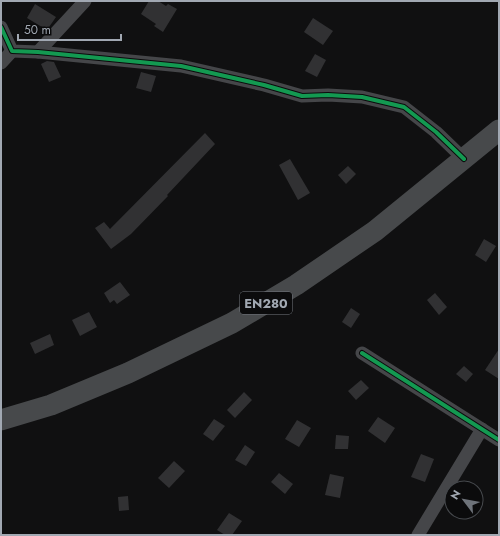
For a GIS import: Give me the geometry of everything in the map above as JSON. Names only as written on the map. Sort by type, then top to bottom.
[{"type":"main road","name":"EN280","points":[[1,420],[50,405],[128,373],[232,323],[296,285],[375,231],[499,130]]},
{"type":"street","points":[[38,52],[85,1]]},
{"type":"street","points":[[1,27],[12,51]]},
{"type":"street","points":[[1,63],[12,51],[38,52],[181,66],[264,85],[302,96],[328,95],[362,97],[404,108],[436,132],[464,159]]},
{"type":"street","points":[[362,353],[499,440]]},
{"type":"street","points":[[418,535],[482,429]]},
{"type":"building","points":[[149,1],[158,1],[166,6],[168,4],[177,9],[163,32],[154,26],[156,24],[141,14]]},
{"type":"building","points":[[35,4],[56,17],[47,30],[27,18]]},
{"type":"building","points":[[313,18],[333,31],[323,45],[304,32]]},
{"type":"building","points":[[315,54],[326,60],[317,77],[305,71]]},
{"type":"building","points":[[47,61],[54,62],[61,77],[49,82],[41,64]]},
{"type":"building","points":[[141,72],[156,76],[151,92],[136,88]]},
{"type":"building","points":[[205,133],[215,144],[131,234],[111,249],[95,228],[104,222],[110,229]]},
{"type":"building","points":[[290,159],[310,193],[298,200],[279,165]]},
{"type":"building","points":[[348,166],[356,174],[346,184],[338,175]]},
{"type":"building","points":[[484,239],[496,246],[486,262],[475,255]]},
{"type":"building","points":[[120,282],[130,295],[117,304],[114,300],[110,303],[104,293]]},
{"type":"building","points":[[435,293],[447,307],[439,315],[427,300]]},
{"type":"building","points":[[351,308],[360,314],[351,328],[342,322]]},
{"type":"building","points":[[89,312],[97,327],[80,336],[72,320]]},
{"type":"building","points":[[50,334],[54,345],[35,354],[30,343]]},
{"type":"building","points":[[499,349],[499,379],[485,370]]},
{"type":"building","points":[[464,366],[473,374],[466,382],[456,374]]},
{"type":"building","points":[[361,380],[369,388],[356,400],[348,391]]},
{"type":"building","points":[[244,392],[252,400],[235,418],[227,410]]},
{"type":"building","points":[[378,417],[395,428],[385,443],[368,431]]},
{"type":"building","points":[[214,419],[225,426],[213,441],[203,434]]},
{"type":"building","points":[[297,420],[311,428],[299,447],[285,439]]},
{"type":"building","points":[[336,435],[349,436],[348,449],[335,449]]},
{"type":"building","points":[[245,445],[255,452],[246,466],[235,460]]},
{"type":"building","points":[[421,454],[434,459],[425,482],[411,477]]},
{"type":"building","points":[[174,461],[185,471],[169,488],[158,478]]},
{"type":"building","points":[[279,473],[293,484],[285,494],[271,482]]},
{"type":"building","points":[[330,474],[344,477],[340,498],[325,495]]},
{"type":"building","points":[[128,496],[129,510],[119,511],[118,497]]},
{"type":"building","points":[[229,513],[242,521],[232,535],[225,535],[217,530]]},
{"type":"cycle path","points":[[1,27],[12,51],[38,52],[181,66],[264,85],[302,96],[328,95],[362,97],[404,107],[436,132],[464,159]]},
{"type":"cycle path","points":[[362,353],[499,440]]}]
